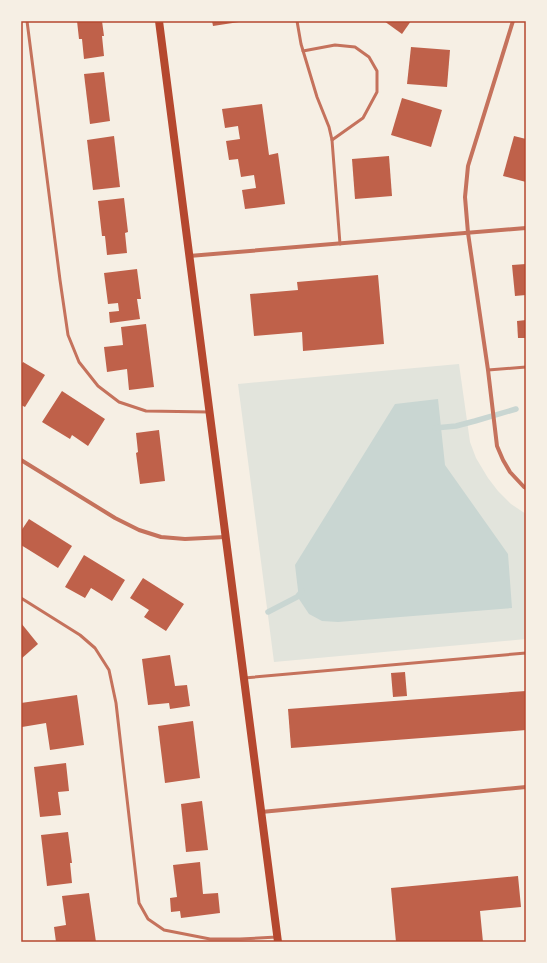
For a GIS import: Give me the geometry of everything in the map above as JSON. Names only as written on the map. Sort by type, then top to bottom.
[{"type":"main road","points":[[159,21],[278,940]]},
{"type":"street","points":[[513,21],[468,166],[465,197],[468,233],[488,370],[497,446],[510,472],[525,487]]},
{"type":"street","points":[[189,256],[526,228]]},
{"type":"street","points":[[21,460],[115,518],[139,530],[161,537],[185,539],[226,537]]},
{"type":"street","points":[[261,812],[526,786]]},
{"type":"lane","points":[[27,21],[68,335],[79,362],[98,386],[119,402],[146,411],[210,412]]},
{"type":"lane","points":[[297,21],[303,52],[332,140],[340,244]]},
{"type":"lane","points":[[303,52],[335,45],[355,47],[369,57],[377,71],[377,92],[363,118],[332,140]]},
{"type":"lane","points":[[488,370],[526,367]]},
{"type":"lane","points":[[21,598],[80,635],[95,648],[109,670],[116,703],[139,903],[148,920],[164,930],[210,939],[278,940]]},
{"type":"lane","points":[[244,678],[526,653]]},
{"type":"shaded area","points":[[459,364],[470,442],[476,458],[498,491],[511,504],[526,514],[526,639],[274,662],[238,384]]},
{"type":"shaded area","points":[[438,399],[445,465],[508,554],[512,608],[338,622],[322,621],[309,614],[299,599],[295,565],[395,404]]},
{"type":"building","points":[[77,21],[102,21],[104,56],[84,59],[82,39],[79,39]]},
{"type":"building","points":[[212,21],[239,21],[239,22],[213,26]]},
{"type":"building","points":[[384,21],[411,21],[402,34]]},
{"type":"building","points":[[411,47],[450,50],[447,87],[407,84]]},
{"type":"building","points":[[104,72],[110,121],[90,124],[84,74]]},
{"type":"building","points":[[402,98],[442,110],[431,147],[391,135]]},
{"type":"building","points":[[262,104],[269,155],[278,153],[285,204],[245,209],[242,190],[256,188],[254,175],[241,177],[238,159],[229,160],[226,141],[240,139],[238,126],[225,128],[222,109]]},
{"type":"building","points":[[114,136],[120,187],[93,190],[87,140]]},
{"type":"building","points":[[514,136],[526,139],[526,182],[503,176]]},
{"type":"building","points":[[389,156],[392,196],[355,199],[352,159]]},
{"type":"building","points":[[124,198],[128,232],[125,233],[127,253],[107,255],[105,236],[102,236],[98,201]]},
{"type":"building","points":[[526,264],[526,295],[515,296],[512,265]]},
{"type":"building","points":[[137,269],[141,299],[137,299],[140,319],[110,323],[109,312],[119,311],[118,303],[108,304],[104,273]]},
{"type":"building","points":[[378,275],[384,344],[303,351],[302,332],[254,336],[250,294],[298,290],[297,282]]},
{"type":"building","points":[[526,320],[526,338],[518,338],[517,321]]},
{"type":"building","points":[[146,324],[154,387],[129,390],[127,369],[107,372],[104,347],[123,345],[121,327]]},
{"type":"building","points":[[23,362],[45,375],[25,407],[21,405],[21,365]]},
{"type":"building","points":[[62,391],[105,419],[88,446],[72,435],[70,439],[42,422]]},
{"type":"building","points":[[159,430],[165,481],[140,484],[136,453],[138,452],[136,433]]},
{"type":"building","points":[[29,519],[72,546],[58,568],[21,545],[21,531]]},
{"type":"building","points":[[84,555],[125,580],[112,601],[91,588],[85,598],[65,587]]},
{"type":"building","points":[[143,578],[184,604],[166,631],[144,617],[149,610],[130,598]]},
{"type":"building","points":[[21,623],[38,644],[21,659]]},
{"type":"building","points":[[170,655],[175,686],[187,685],[190,706],[170,709],[169,703],[148,705],[142,659]]},
{"type":"building","points":[[405,672],[407,696],[393,697],[391,673]]},
{"type":"building","points":[[526,691],[526,730],[291,748],[288,709]]},
{"type":"building","points":[[77,695],[84,745],[50,750],[46,723],[22,727],[21,703]]},
{"type":"building","points":[[193,721],[200,778],[165,783],[158,726]]},
{"type":"building","points":[[66,763],[69,791],[58,792],[61,815],[40,817],[34,767]]},
{"type":"building","points":[[202,801],[208,850],[186,852],[181,804]]},
{"type":"building","points":[[68,832],[72,863],[70,863],[72,883],[47,886],[41,835]]},
{"type":"building","points":[[200,862],[203,894],[218,893],[220,913],[181,918],[180,911],[171,912],[170,898],[177,897],[173,865]]},
{"type":"building","points":[[518,876],[521,907],[480,911],[483,942],[396,942],[391,888]]},
{"type":"building","points":[[89,893],[96,942],[56,942],[54,927],[66,925],[62,896]]},
{"type":"waterway","points":[[435,428],[456,426],[516,409]]},
{"type":"waterway","points":[[268,612],[297,597],[302,591]]}]
